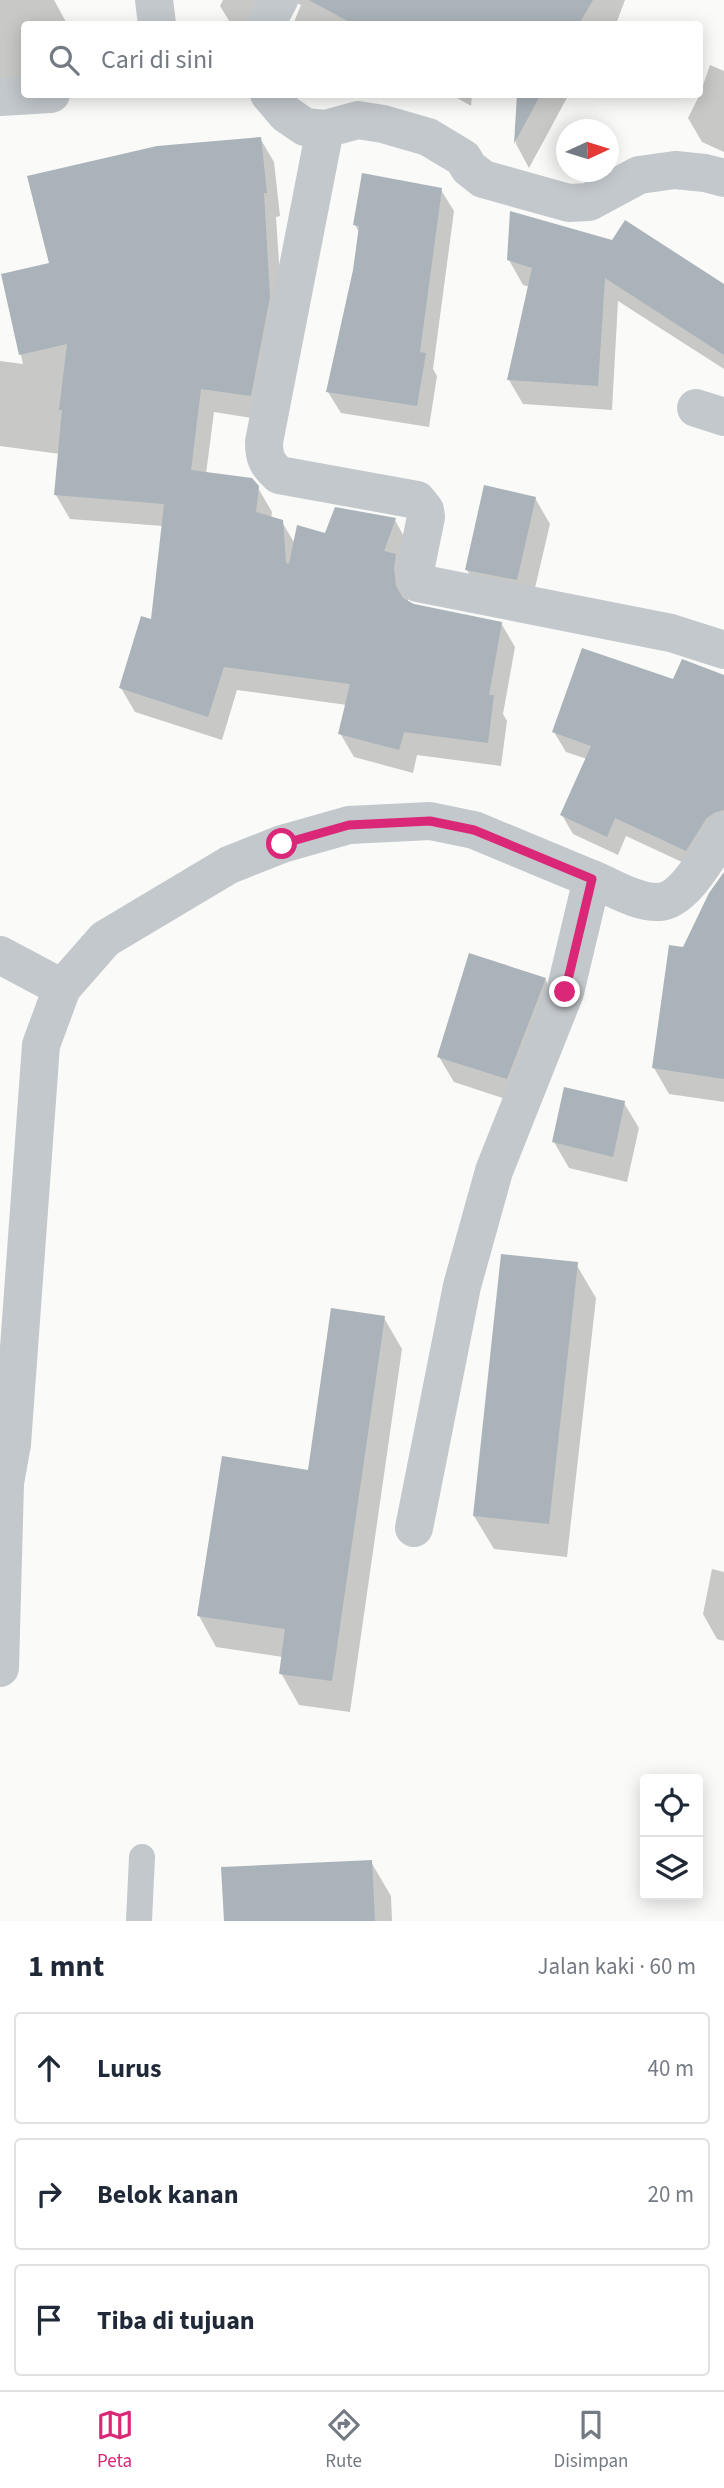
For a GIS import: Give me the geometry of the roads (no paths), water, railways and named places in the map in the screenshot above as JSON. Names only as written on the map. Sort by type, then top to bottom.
[{"type":"street","points":[[154,0],[157,21]]},
{"type":"street","points":[[268,21],[279,0]]},
{"type":"street","points":[[0,97],[21,96]]},
{"type":"street","points":[[272,98],[286,114],[305,127],[325,129],[358,120],[383,124],[428,137],[463,158],[469,168],[483,179],[569,203],[589,202],[639,175],[675,170],[724,178]]},
{"type":"street","points":[[325,129],[264,442],[264,458],[271,468],[279,475],[417,500],[425,510],[426,517],[416,566],[418,583],[671,633],[724,650]]},
{"type":"street","points":[[0,1668],[6,1443],[41,1045],[62,988],[105,939],[229,865],[282,844],[349,825],[430,821],[474,830],[640,900],[660,902],[674,898],[688,884],[724,832]]},
{"type":"street","points":[[414,1528],[462,1286],[494,1171],[565,992],[592,879]]},
{"type":"street","points":[[0,955],[62,988]]},
{"type":"lane","points":[[139,1921],[142,1857]]}]
